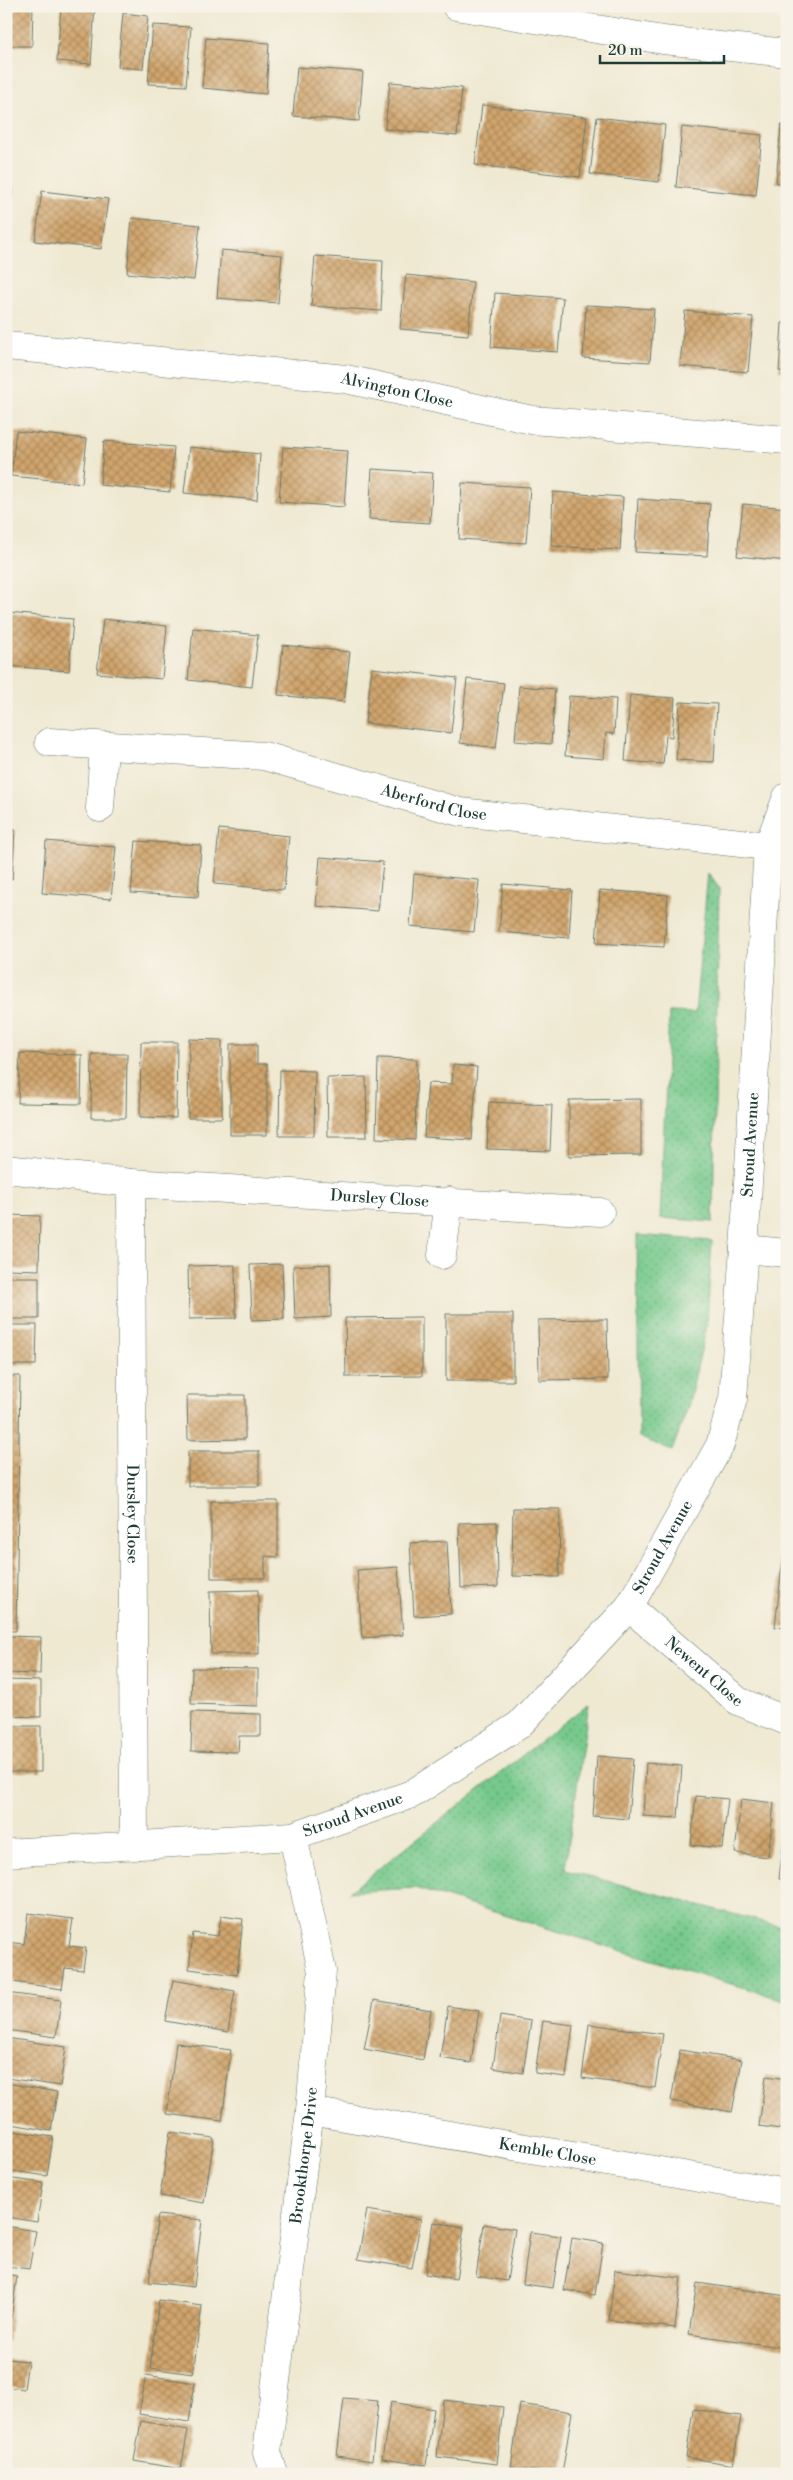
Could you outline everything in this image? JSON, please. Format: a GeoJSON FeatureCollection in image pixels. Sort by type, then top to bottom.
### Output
{"type":"FeatureCollection","features":[{"type":"Feature","properties":{"kind":"street"},"geometry":{"type":"LineString","coordinates":[[456,6],[663,40],[787,53]]}},
{"type":"Feature","properties":{"kind":"street","name":"Alvington Close"},"geometry":{"type":"LineString","coordinates":[[6,346],[346,379],[532,420],[787,440]]}},
{"type":"Feature","properties":{"kind":"street","name":"Aberford Close"},"geometry":{"type":"LineString","coordinates":[[49,742],[264,756],[460,812],[768,846]]}},
{"type":"Feature","properties":{"kind":"street"},"geometry":{"type":"LineString","coordinates":[[100,808],[104,746]]}},
{"type":"Feature","properties":{"kind":"street","name":"Stroud Avenue"},"geometry":{"type":"LineString","coordinates":[[6,1854],[293,1836],[412,1794],[518,1725],[629,1607],[720,1444],[733,1398],[744,1249],[768,846],[787,797]]}},
{"type":"Feature","properties":{"kind":"street","name":"Dursley Close"},"geometry":{"type":"LineString","coordinates":[[6,1169],[131,1183],[600,1212]]}},
{"type":"Feature","properties":{"kind":"street","name":"Dursley Close"},"geometry":{"type":"LineString","coordinates":[[131,1183],[134,1846]]}},
{"type":"Feature","properties":{"kind":"street","name":"Dursley Close"},"geometry":{"type":"LineString","coordinates":[[442,1255],[449,1202]]}},
{"type":"Feature","properties":{"kind":"street"},"geometry":{"type":"LineString","coordinates":[[744,1249],[787,1253]]}},
{"type":"Feature","properties":{"kind":"street","name":"Newent Close"},"geometry":{"type":"LineString","coordinates":[[629,1607],[738,1701],[787,1721]]}},
{"type":"Feature","properties":{"kind":"street","name":"Brookthorpe Drive"},"geometry":{"type":"LineString","coordinates":[[274,2474],[267,2452],[310,2111],[322,1971],[293,1836]]}},
{"type":"Feature","properties":{"kind":"street","name":"Kemble Close"},"geometry":{"type":"LineString","coordinates":[[310,2111],[787,2193]]}},
{"type":"Feature","properties":{"kind":"green space"},"geometry":{"type":"Polygon","coordinates":[[[708,873],[719,888],[713,1222],[660,1218],[669,1012],[695,1013],[708,873]]]}},
{"type":"Feature","properties":{"kind":"green space"},"geometry":{"type":"Polygon","coordinates":[[[637,1235],[712,1241],[707,1324],[688,1407],[672,1451],[639,1437],[637,1235]]]}},
{"type":"Feature","properties":{"kind":"green space"},"geometry":{"type":"Polygon","coordinates":[[[589,1703],[565,1870],[787,1928],[787,2001],[415,1888],[349,1892],[589,1703]]]}},
{"type":"Feature","properties":{"kind":"building"},"geometry":{"type":"Polygon","coordinates":[[[6,6],[33,6],[32,46],[6,46],[6,6]]]}},
{"type":"Feature","properties":{"kind":"building"},"geometry":{"type":"Polygon","coordinates":[[[61,6],[95,6],[91,64],[57,61],[61,6]]]}},
{"type":"Feature","properties":{"kind":"building"},"geometry":{"type":"Polygon","coordinates":[[[123,13],[148,16],[143,69],[118,67],[123,13]]]}},
{"type":"Feature","properties":{"kind":"building"},"geometry":{"type":"Polygon","coordinates":[[[153,25],[191,27],[186,86],[148,84],[153,25]]]}},
{"type":"Feature","properties":{"kind":"building"},"geometry":{"type":"Polygon","coordinates":[[[206,38],[269,43],[266,94],[202,88],[206,38]]]}},
{"type":"Feature","properties":{"kind":"building"},"geometry":{"type":"Polygon","coordinates":[[[297,67],[363,72],[359,121],[293,116],[297,67]]]}},
{"type":"Feature","properties":{"kind":"building"},"geometry":{"type":"Polygon","coordinates":[[[390,82],[462,88],[457,136],[385,129],[390,82]]]}},
{"type":"Feature","properties":{"kind":"building"},"geometry":{"type":"Polygon","coordinates":[[[482,105],[587,117],[580,177],[475,165],[482,105]]]}},
{"type":"Feature","properties":{"kind":"building"},"geometry":{"type":"Polygon","coordinates":[[[597,117],[665,125],[659,182],[590,174],[597,117]]]}},
{"type":"Feature","properties":{"kind":"building"},"geometry":{"type":"Polygon","coordinates":[[[781,125],[787,126],[787,183],[776,183],[781,125]]]}},
{"type":"Feature","properties":{"kind":"building"},"geometry":{"type":"Polygon","coordinates":[[[682,127],[762,135],[756,195],[676,187],[682,127]]]}},
{"type":"Feature","properties":{"kind":"building"},"geometry":{"type":"Polygon","coordinates":[[[6,188],[13,189],[7,232],[6,232],[6,188]]]}},
{"type":"Feature","properties":{"kind":"building"},"geometry":{"type":"Polygon","coordinates":[[[42,191],[108,199],[101,249],[35,241],[42,191]]]}},
{"type":"Feature","properties":{"kind":"building"},"geometry":{"type":"Polygon","coordinates":[[[132,218],[200,225],[194,280],[127,273],[132,218]]]}},
{"type":"Feature","properties":{"kind":"building"},"geometry":{"type":"Polygon","coordinates":[[[221,250],[282,255],[278,303],[217,298],[221,250]]]}},
{"type":"Feature","properties":{"kind":"building"},"geometry":{"type":"Polygon","coordinates":[[[315,256],[383,261],[381,311],[311,306],[315,256]]]}},
{"type":"Feature","properties":{"kind":"building"},"geometry":{"type":"Polygon","coordinates":[[[406,275],[473,282],[468,335],[400,329],[406,275]]]}},
{"type":"Feature","properties":{"kind":"building"},"geometry":{"type":"Polygon","coordinates":[[[495,293],[563,298],[558,352],[491,347],[495,293]]]}},
{"type":"Feature","properties":{"kind":"building"},"geometry":{"type":"Polygon","coordinates":[[[586,305],[654,309],[650,362],[583,358],[586,305]]]}},
{"type":"Feature","properties":{"kind":"building"},"geometry":{"type":"Polygon","coordinates":[[[685,311],[753,317],[748,372],[680,366],[685,311]]]}},
{"type":"Feature","properties":{"kind":"building"},"geometry":{"type":"Polygon","coordinates":[[[782,323],[787,323],[787,372],[779,371],[782,323]]]}},
{"type":"Feature","properties":{"kind":"building"},"geometry":{"type":"Polygon","coordinates":[[[16,431],[87,439],[82,483],[11,476],[16,431]]]}},
{"type":"Feature","properties":{"kind":"building"},"geometry":{"type":"Polygon","coordinates":[[[104,441],[174,447],[170,492],[100,485],[104,441]]]}},
{"type":"Feature","properties":{"kind":"building"},"geometry":{"type":"Polygon","coordinates":[[[189,447],[260,454],[257,500],[184,493],[189,447]]]}},
{"type":"Feature","properties":{"kind":"building"},"geometry":{"type":"Polygon","coordinates":[[[283,447],[348,451],[344,507],[279,502],[283,447]]]}},
{"type":"Feature","properties":{"kind":"building"},"geometry":{"type":"Polygon","coordinates":[[[372,469],[433,473],[430,523],[369,519],[372,469]]]}},
{"type":"Feature","properties":{"kind":"building"},"geometry":{"type":"Polygon","coordinates":[[[462,483],[530,487],[526,543],[459,539],[462,483]]]}},
{"type":"Feature","properties":{"kind":"building"},"geometry":{"type":"Polygon","coordinates":[[[553,492],[623,497],[620,550],[551,546],[553,492]]]}},
{"type":"Feature","properties":{"kind":"building"},"geometry":{"type":"Polygon","coordinates":[[[638,499],[710,504],[707,556],[635,552],[638,499]]]}},
{"type":"Feature","properties":{"kind":"building"},"geometry":{"type":"Polygon","coordinates":[[[743,504],[787,508],[787,561],[737,556],[743,504]]]}},
{"type":"Feature","properties":{"kind":"building"},"geometry":{"type":"Polygon","coordinates":[[[8,613],[73,619],[69,671],[6,666],[8,613]]]}},
{"type":"Feature","properties":{"kind":"building"},"geometry":{"type":"Polygon","coordinates":[[[103,619],[167,626],[162,679],[97,673],[103,619]]]}},
{"type":"Feature","properties":{"kind":"building"},"geometry":{"type":"Polygon","coordinates":[[[193,628],[258,635],[252,687],[188,680],[193,628]]]}},
{"type":"Feature","properties":{"kind":"building"},"geometry":{"type":"Polygon","coordinates":[[[283,645],[350,652],[344,702],[278,695],[283,645]]]}},
{"type":"Feature","properties":{"kind":"building"},"geometry":{"type":"Polygon","coordinates":[[[372,668],[457,678],[451,733],[365,723],[372,668]]]}},
{"type":"Feature","properties":{"kind":"building"},"geometry":{"type":"Polygon","coordinates":[[[467,679],[504,683],[496,748],[460,743],[467,679]]]}},
{"type":"Feature","properties":{"kind":"building"},"geometry":{"type":"Polygon","coordinates":[[[519,686],[555,689],[551,744],[515,741],[519,686]]]}},
{"type":"Feature","properties":{"kind":"building"},"geometry":{"type":"Polygon","coordinates":[[[630,695],[675,698],[672,737],[666,736],[663,764],[625,761],[630,695]]]}},
{"type":"Feature","properties":{"kind":"building"},"geometry":{"type":"Polygon","coordinates":[[[569,696],[616,699],[614,734],[606,733],[604,759],[565,756],[569,696]]]}},
{"type":"Feature","properties":{"kind":"building"},"geometry":{"type":"Polygon","coordinates":[[[680,702],[717,704],[714,762],[676,760],[680,702]]]}},
{"type":"Feature","properties":{"kind":"building"},"geometry":{"type":"Polygon","coordinates":[[[6,829],[15,830],[12,879],[6,879],[6,829]]]}},
{"type":"Feature","properties":{"kind":"building"},"geometry":{"type":"Polygon","coordinates":[[[219,829],[289,836],[284,890],[214,884],[219,829]]]}},
{"type":"Feature","properties":{"kind":"building"},"geometry":{"type":"Polygon","coordinates":[[[46,841],[116,847],[111,899],[42,893],[46,841]]]}},
{"type":"Feature","properties":{"kind":"building"},"geometry":{"type":"Polygon","coordinates":[[[136,841],[201,845],[198,897],[131,893],[136,841]]]}},
{"type":"Feature","properties":{"kind":"building"},"geometry":{"type":"Polygon","coordinates":[[[320,857],[383,862],[378,911],[316,906],[320,857]]]}},
{"type":"Feature","properties":{"kind":"building"},"geometry":{"type":"Polygon","coordinates":[[[414,874],[479,880],[474,932],[410,926],[414,874]]]}},
{"type":"Feature","properties":{"kind":"building"},"geometry":{"type":"Polygon","coordinates":[[[503,884],[572,890],[569,938],[499,932],[503,884]]]}},
{"type":"Feature","properties":{"kind":"building"},"geometry":{"type":"Polygon","coordinates":[[[600,890],[668,895],[664,947],[596,943],[600,890]]]}},
{"type":"Feature","properties":{"kind":"building"},"geometry":{"type":"Polygon","coordinates":[[[189,1039],[222,1040],[222,1118],[188,1118],[189,1039]]]}},
{"type":"Feature","properties":{"kind":"building"},"geometry":{"type":"Polygon","coordinates":[[[141,1042],[177,1042],[176,1118],[140,1117],[141,1042]]]}},
{"type":"Feature","properties":{"kind":"building"},"geometry":{"type":"Polygon","coordinates":[[[230,1044],[257,1044],[257,1064],[267,1064],[267,1135],[230,1135],[230,1044]]]}},
{"type":"Feature","properties":{"kind":"building"},"geometry":{"type":"Polygon","coordinates":[[[20,1053],[82,1055],[81,1104],[18,1103],[20,1053]]]}},
{"type":"Feature","properties":{"kind":"building"},"geometry":{"type":"Polygon","coordinates":[[[92,1054],[127,1054],[126,1118],[91,1118],[92,1054]]]}},
{"type":"Feature","properties":{"kind":"building"},"geometry":{"type":"Polygon","coordinates":[[[378,1058],[417,1059],[415,1140],[376,1138],[378,1058]]]}},
{"type":"Feature","properties":{"kind":"building"},"geometry":{"type":"Polygon","coordinates":[[[453,1065],[477,1067],[472,1140],[424,1137],[428,1083],[452,1084],[453,1065]]]}},
{"type":"Feature","properties":{"kind":"building"},"geometry":{"type":"Polygon","coordinates":[[[280,1070],[315,1071],[314,1136],[279,1136],[280,1070]]]}},
{"type":"Feature","properties":{"kind":"building"},"geometry":{"type":"Polygon","coordinates":[[[366,1077],[367,1137],[328,1137],[327,1078],[366,1077]]]}},
{"type":"Feature","properties":{"kind":"building"},"geometry":{"type":"Polygon","coordinates":[[[641,1099],[641,1155],[569,1156],[569,1100],[641,1099]]]}},
{"type":"Feature","properties":{"kind":"building"},"geometry":{"type":"Polygon","coordinates":[[[489,1102],[552,1105],[550,1151],[487,1149],[489,1102]]]}},
{"type":"Feature","properties":{"kind":"building"},"geometry":{"type":"Polygon","coordinates":[[[6,1215],[40,1216],[39,1270],[6,1269],[6,1215]]]}},
{"type":"Feature","properties":{"kind":"building"},"geometry":{"type":"Polygon","coordinates":[[[282,1264],[284,1319],[252,1320],[250,1265],[282,1264]]]}},
{"type":"Feature","properties":{"kind":"building"},"geometry":{"type":"Polygon","coordinates":[[[330,1264],[331,1317],[295,1319],[293,1266],[330,1264]]]}},
{"type":"Feature","properties":{"kind":"building"},"geometry":{"type":"Polygon","coordinates":[[[235,1265],[236,1318],[189,1319],[188,1266],[235,1265]]]}},
{"type":"Feature","properties":{"kind":"building"},"geometry":{"type":"Polygon","coordinates":[[[6,1277],[39,1277],[39,1319],[6,1319],[6,1277]]]}},
{"type":"Feature","properties":{"kind":"building"},"geometry":{"type":"Polygon","coordinates":[[[446,1314],[513,1314],[513,1381],[446,1381],[446,1314]]]}},
{"type":"Feature","properties":{"kind":"building"},"geometry":{"type":"Polygon","coordinates":[[[422,1317],[422,1376],[346,1377],[345,1318],[422,1317]]]}},
{"type":"Feature","properties":{"kind":"building"},"geometry":{"type":"Polygon","coordinates":[[[607,1319],[608,1379],[539,1380],[538,1320],[607,1319]]]}},
{"type":"Feature","properties":{"kind":"building"},"geometry":{"type":"Polygon","coordinates":[[[6,1325],[37,1325],[36,1365],[6,1365],[6,1325]]]}},
{"type":"Feature","properties":{"kind":"building"},"geometry":{"type":"Polygon","coordinates":[[[6,1376],[20,1376],[16,1631],[6,1631],[6,1376]]]}},
{"type":"Feature","properties":{"kind":"building"},"geometry":{"type":"Polygon","coordinates":[[[187,1395],[245,1395],[245,1439],[188,1440],[187,1395]]]}},
{"type":"Feature","properties":{"kind":"building"},"geometry":{"type":"Polygon","coordinates":[[[188,1451],[259,1451],[259,1486],[188,1486],[188,1451]]]}},
{"type":"Feature","properties":{"kind":"building"},"geometry":{"type":"Polygon","coordinates":[[[211,1501],[278,1501],[278,1557],[265,1556],[265,1578],[211,1578],[211,1501]]]}},
{"type":"Feature","properties":{"kind":"building"},"geometry":{"type":"Polygon","coordinates":[[[513,1508],[560,1509],[559,1577],[512,1576],[513,1508]]]}},
{"type":"Feature","properties":{"kind":"building"},"geometry":{"type":"Polygon","coordinates":[[[497,1522],[498,1587],[461,1588],[459,1523],[497,1522]]]}},
{"type":"Feature","properties":{"kind":"building"},"geometry":{"type":"Polygon","coordinates":[[[447,1541],[451,1614],[414,1616],[410,1543],[447,1541]]]}},
{"type":"Feature","properties":{"kind":"building"},"geometry":{"type":"Polygon","coordinates":[[[783,1557],[787,1557],[787,1628],[775,1627],[783,1557]]]}},
{"type":"Feature","properties":{"kind":"building"},"geometry":{"type":"Polygon","coordinates":[[[398,1567],[403,1635],[362,1638],[357,1570],[398,1567]]]}},
{"type":"Feature","properties":{"kind":"building"},"geometry":{"type":"Polygon","coordinates":[[[258,1590],[259,1654],[211,1654],[210,1591],[258,1590]]]}},
{"type":"Feature","properties":{"kind":"building"},"geometry":{"type":"Polygon","coordinates":[[[6,1636],[41,1637],[40,1674],[6,1673],[6,1636]]]}},
{"type":"Feature","properties":{"kind":"building"},"geometry":{"type":"Polygon","coordinates":[[[192,1668],[258,1669],[258,1706],[191,1704],[192,1668]]]}},
{"type":"Feature","properties":{"kind":"building"},"geometry":{"type":"Polygon","coordinates":[[[6,1680],[41,1681],[41,1717],[6,1716],[6,1680]]]}},
{"type":"Feature","properties":{"kind":"building"},"geometry":{"type":"Polygon","coordinates":[[[192,1712],[261,1714],[261,1736],[239,1736],[238,1752],[191,1751],[192,1712]]]}},
{"type":"Feature","properties":{"kind":"building"},"geometry":{"type":"Polygon","coordinates":[[[6,1726],[41,1726],[41,1772],[6,1772],[6,1726]]]}},
{"type":"Feature","properties":{"kind":"building"},"geometry":{"type":"Polygon","coordinates":[[[597,1756],[633,1759],[628,1819],[593,1816],[597,1756]]]}},
{"type":"Feature","properties":{"kind":"building"},"geometry":{"type":"Polygon","coordinates":[[[646,1763],[682,1766],[678,1818],[643,1816],[646,1763]]]}},
{"type":"Feature","properties":{"kind":"building"},"geometry":{"type":"Polygon","coordinates":[[[696,1796],[728,1799],[722,1848],[691,1845],[696,1796]]]}},
{"type":"Feature","properties":{"kind":"building"},"geometry":{"type":"Polygon","coordinates":[[[741,1799],[774,1803],[768,1857],[735,1853],[741,1799]]]}},
{"type":"Feature","properties":{"kind":"building"},"geometry":{"type":"Polygon","coordinates":[[[785,1827],[787,1828],[787,1879],[779,1879],[785,1827]]]}},
{"type":"Feature","properties":{"kind":"building"},"geometry":{"type":"Polygon","coordinates":[[[28,1913],[73,1919],[69,1946],[86,1948],[83,1970],[65,1968],[62,1989],[6,1981],[6,1942],[24,1944],[28,1913]]]}},
{"type":"Feature","properties":{"kind":"building"},"geometry":{"type":"Polygon","coordinates":[[[221,1916],[243,1919],[237,1975],[189,1969],[193,1933],[218,1936],[221,1916]]]}},
{"type":"Feature","properties":{"kind":"building"},"geometry":{"type":"Polygon","coordinates":[[[173,1980],[235,1991],[228,2032],[165,2021],[173,1980]]]}},
{"type":"Feature","properties":{"kind":"building"},"geometry":{"type":"Polygon","coordinates":[[[6,1993],[61,2000],[56,2037],[6,2030],[6,1993]]]}},
{"type":"Feature","properties":{"kind":"building"},"geometry":{"type":"Polygon","coordinates":[[[374,2000],[431,2010],[423,2060],[364,2049],[374,2000]]]}},
{"type":"Feature","properties":{"kind":"building"},"geometry":{"type":"Polygon","coordinates":[[[448,2006],[479,2011],[471,2063],[440,2058],[448,2006]]]}},
{"type":"Feature","properties":{"kind":"building"},"geometry":{"type":"Polygon","coordinates":[[[500,2016],[531,2021],[523,2073],[493,2068],[500,2016]]]}},
{"type":"Feature","properties":{"kind":"building"},"geometry":{"type":"Polygon","coordinates":[[[543,2021],[573,2025],[566,2077],[535,2073],[543,2021]]]}},
{"type":"Feature","properties":{"kind":"building"},"geometry":{"type":"Polygon","coordinates":[[[589,2024],[663,2034],[655,2088],[582,2078],[589,2024]]]}},
{"type":"Feature","properties":{"kind":"building"},"geometry":{"type":"Polygon","coordinates":[[[6,2038],[66,2047],[60,2086],[6,2078],[6,2038]]]}},
{"type":"Feature","properties":{"kind":"building"},"geometry":{"type":"Polygon","coordinates":[[[176,2043],[231,2050],[222,2121],[167,2114],[176,2043]]]}},
{"type":"Feature","properties":{"kind":"building"},"geometry":{"type":"Polygon","coordinates":[[[680,2050],[742,2060],[732,2112],[671,2101],[680,2050]]]}},
{"type":"Feature","properties":{"kind":"building"},"geometry":{"type":"Polygon","coordinates":[[[766,2076],[787,2079],[787,2130],[759,2126],[766,2076]]]}},
{"type":"Feature","properties":{"kind":"building"},"geometry":{"type":"Polygon","coordinates":[[[6,2083],[57,2092],[51,2131],[6,2123],[6,2083]]]}},
{"type":"Feature","properties":{"kind":"building"},"geometry":{"type":"Polygon","coordinates":[[[6,2130],[53,2137],[47,2176],[6,2170],[6,2130]]]}},
{"type":"Feature","properties":{"kind":"building"},"geometry":{"type":"Polygon","coordinates":[[[170,2132],[214,2138],[204,2203],[160,2196],[170,2132]]]}},
{"type":"Feature","properties":{"kind":"building"},"geometry":{"type":"Polygon","coordinates":[[[6,2178],[43,2183],[37,2222],[6,2217],[6,2178]]]}},
{"type":"Feature","properties":{"kind":"building"},"geometry":{"type":"Polygon","coordinates":[[[367,2210],[421,2219],[412,2268],[358,2259],[367,2210]]]}},
{"type":"Feature","properties":{"kind":"building"},"geometry":{"type":"Polygon","coordinates":[[[158,2215],[202,2220],[194,2287],[149,2282],[158,2215]]]}},
{"type":"Feature","properties":{"kind":"building"},"geometry":{"type":"Polygon","coordinates":[[[433,2222],[464,2227],[456,2279],[425,2274],[433,2222]]]}},
{"type":"Feature","properties":{"kind":"building"},"geometry":{"type":"Polygon","coordinates":[[[484,2224],[515,2229],[507,2281],[476,2276],[484,2224]]]}},
{"type":"Feature","properties":{"kind":"building"},"geometry":{"type":"Polygon","coordinates":[[[6,2226],[36,2231],[29,2269],[6,2266],[6,2226]]]}},
{"type":"Feature","properties":{"kind":"building"},"geometry":{"type":"Polygon","coordinates":[[[530,2232],[561,2236],[553,2288],[523,2284],[530,2232]]]}},
{"type":"Feature","properties":{"kind":"building"},"geometry":{"type":"Polygon","coordinates":[[[572,2238],[603,2243],[595,2295],[564,2290],[572,2238]]]}},
{"type":"Feature","properties":{"kind":"building"},"geometry":{"type":"Polygon","coordinates":[[[615,2270],[681,2278],[675,2328],[609,2320],[615,2270]]]}},
{"type":"Feature","properties":{"kind":"building"},"geometry":{"type":"Polygon","coordinates":[[[6,2274],[17,2276],[8,2342],[6,2342],[6,2274]]]}},
{"type":"Feature","properties":{"kind":"building"},"geometry":{"type":"Polygon","coordinates":[[[697,2283],[787,2296],[787,2348],[689,2334],[697,2283]]]}},
{"type":"Feature","properties":{"kind":"building"},"geometry":{"type":"Polygon","coordinates":[[[159,2300],[202,2306],[193,2374],[150,2368],[159,2300]]]}},
{"type":"Feature","properties":{"kind":"building"},"geometry":{"type":"Polygon","coordinates":[[[6,2359],[28,2361],[24,2389],[6,2387],[6,2359]]]}},
{"type":"Feature","properties":{"kind":"building"},"geometry":{"type":"Polygon","coordinates":[[[146,2375],[195,2383],[189,2422],[139,2414],[146,2375]]]}},
{"type":"Feature","properties":{"kind":"building"},"geometry":{"type":"Polygon","coordinates":[[[344,2398],[378,2401],[372,2461],[337,2456],[344,2398]]]}},
{"type":"Feature","properties":{"kind":"building"},"geometry":{"type":"Polygon","coordinates":[[[443,2400],[503,2407],[497,2464],[437,2457],[443,2400]]]}},
{"type":"Feature","properties":{"kind":"building"},"geometry":{"type":"Polygon","coordinates":[[[391,2402],[434,2409],[426,2465],[382,2459],[391,2402]]]}},
{"type":"Feature","properties":{"kind":"building"},"geometry":{"type":"Polygon","coordinates":[[[520,2404],[572,2412],[562,2474],[511,2468],[520,2404]]]}},
{"type":"Feature","properties":{"kind":"building"},"geometry":{"type":"Polygon","coordinates":[[[693,2409],[741,2416],[733,2465],[686,2457],[693,2409]]]}},
{"type":"Feature","properties":{"kind":"building"},"geometry":{"type":"Polygon","coordinates":[[[141,2421],[188,2430],[181,2469],[134,2461],[141,2421]]]}},
{"type":"Feature","properties":{"kind":"building"},"geometry":{"type":"Polygon","coordinates":[[[686,2468],[714,2473],[714,2474],[686,2474],[686,2468]]]}}]}
